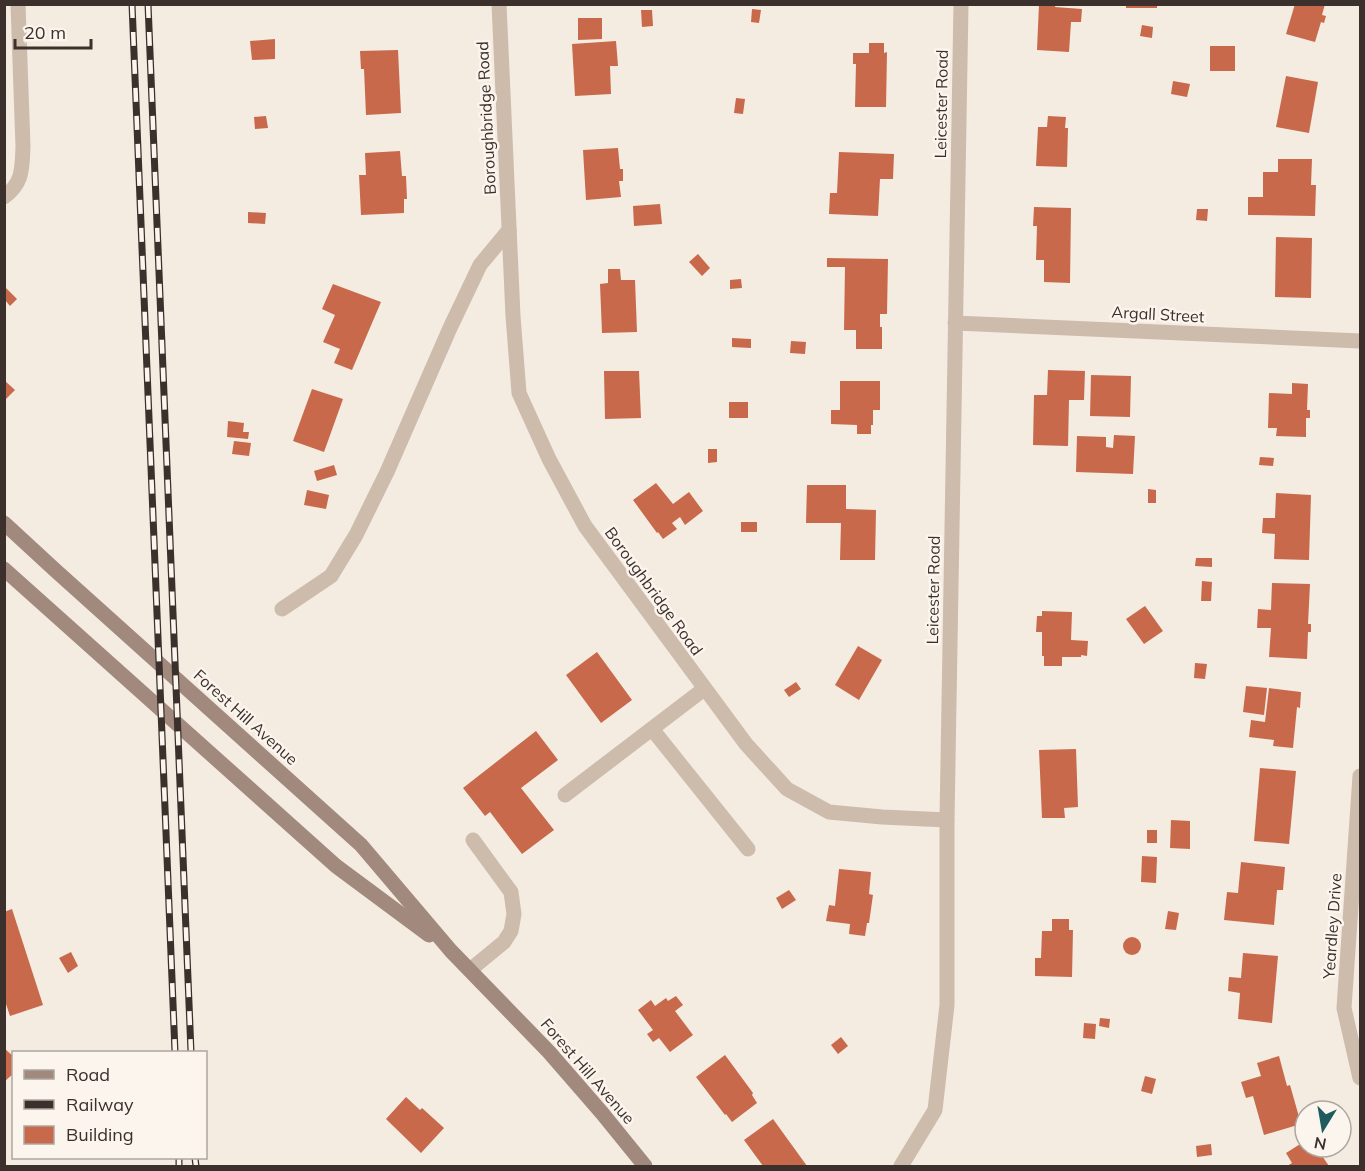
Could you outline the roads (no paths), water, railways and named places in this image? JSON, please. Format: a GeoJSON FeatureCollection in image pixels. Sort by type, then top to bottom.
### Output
{"type":"FeatureCollection","features":[{"type":"Feature","properties":{"kind":"main road","name":"Forest Hill Avenue"},"geometry":{"type":"LineString","coordinates":[[4,523],[361,844],[451,951],[549,1052],[645,1167]]}},
{"type":"Feature","properties":{"kind":"main road","name":"Forest Hill Avenue"},"geometry":{"type":"LineString","coordinates":[[4,569],[336,866],[451,951]]}},
{"type":"Feature","properties":{"kind":"street"},"geometry":{"type":"LineString","coordinates":[[4,197],[16,187],[22,170],[18,4]]}},
{"type":"Feature","properties":{"kind":"street","name":"Boroughbridge Road"},"geometry":{"type":"LineString","coordinates":[[499,4],[513,316],[519,393],[549,459],[585,526],[746,744],[787,789],[829,812],[947,820]]}},
{"type":"Feature","properties":{"kind":"street","name":"Leicester Road"},"geometry":{"type":"LineString","coordinates":[[901,1167],[935,1110],[947,1005],[947,820],[961,4]]}},
{"type":"Feature","properties":{"kind":"street"},"geometry":{"type":"LineString","coordinates":[[282,609],[331,576],[356,535],[387,472],[480,265],[509,230]]}},
{"type":"Feature","properties":{"kind":"street","name":"Argall Street"},"geometry":{"type":"LineString","coordinates":[[955,323],[1360,340]]}},
{"type":"Feature","properties":{"kind":"street"},"geometry":{"type":"LineString","coordinates":[[565,795],[704,688]]}},
{"type":"Feature","properties":{"kind":"street"},"geometry":{"type":"LineString","coordinates":[[651,729],[748,849]]}},
{"type":"Feature","properties":{"kind":"street","name":"Yeardley Drive"},"geometry":{"type":"LineString","coordinates":[[1360,776],[1344,1008],[1360,1078]]}},
{"type":"Feature","properties":{"kind":"street"},"geometry":{"type":"LineString","coordinates":[[470,970],[504,942],[511,930],[514,914],[511,892],[473,840]]}},
{"type":"Feature","properties":{"kind":"railway"},"geometry":{"type":"LineString","coordinates":[[132,4],[175,1051]]}},
{"type":"Feature","properties":{"kind":"railway"},"geometry":{"type":"LineString","coordinates":[[148,4],[191,1051]]}},
{"type":"Feature","properties":{"kind":"railway"},"geometry":{"type":"LineString","coordinates":[[179,1159],[179,1166]]}},
{"type":"Feature","properties":{"kind":"railway"},"geometry":{"type":"LineString","coordinates":[[195,1159],[196,1166]]}}]}
